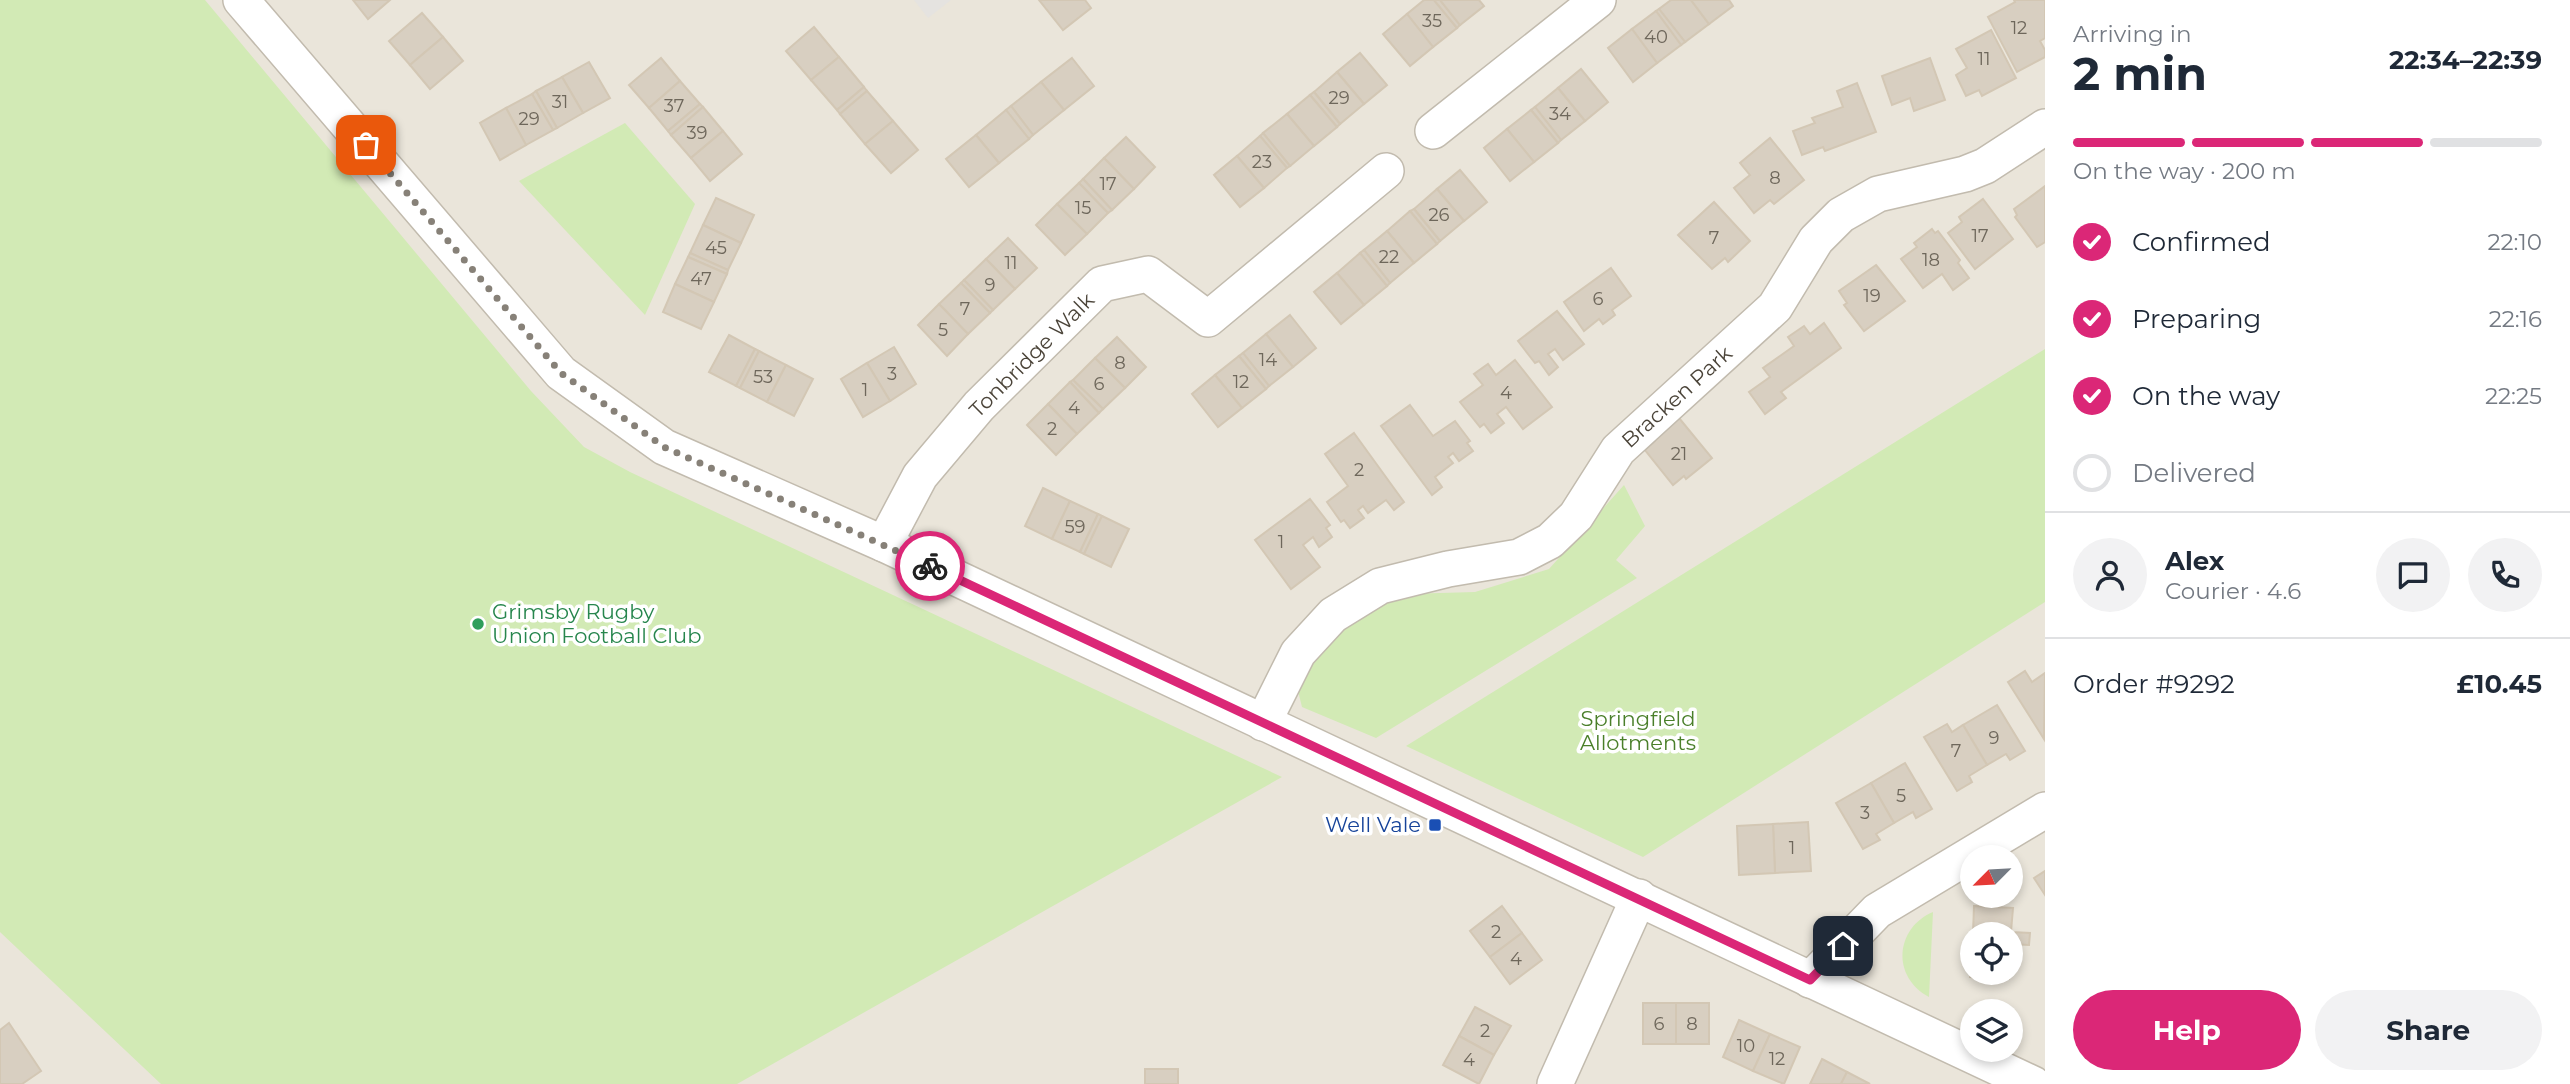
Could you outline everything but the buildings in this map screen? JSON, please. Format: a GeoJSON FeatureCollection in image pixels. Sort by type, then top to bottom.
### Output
{"type":"FeatureCollection","features":[{"type":"Feature","properties":{"kind":"street"},"geometry":{"type":"LineString","coordinates":[[241,0],[561,373],[664,447],[884,544],[2033,1084]]}},
{"type":"Feature","properties":{"kind":"street"},"geometry":{"type":"LineString","coordinates":[[1433,131],[1598,0]]}},
{"type":"Feature","properties":{"kind":"street","name":"Bracken Park"},"geometry":{"type":"LineString","coordinates":[[1263,723],[1298,653],[1333,615],[1380,586],[1448,569],[1519,557],[1550,541],[1576,516],[1618,450],[1775,307],[1815,240],[1842,215],[1878,194],[1965,174],[1985,166],[2045,127]]}},
{"type":"Feature","properties":{"kind":"street","name":"Tonbridge Walk"},"geometry":{"type":"LineString","coordinates":[[884,544],[920,476],[979,407],[1102,284],[1148,274],[1208,319],[1386,171]]}},
{"type":"Feature","properties":{"kind":"street"},"geometry":{"type":"LineString","coordinates":[[1810,980],[1877,911],[2045,810]]}},
{"type":"Feature","properties":{"kind":"street"},"geometry":{"type":"LineString","coordinates":[[1555,1084],[1639,897]]}},
{"type":"Feature","properties":{"kind":"shaded area"},"geometry":{"type":"Polygon","coordinates":[[[0,0],[2045,0],[2045,1084],[0,1084],[0,0]]]}},
{"type":"Feature","properties":{"kind":"shaded area"},"geometry":{"type":"Polygon","coordinates":[[[914,0],[951,0],[928,18],[914,0]]]}},
{"type":"Feature","properties":{"kind":"green space","name":"Grimsby Rugby Union Football Club"},"geometry":{"type":"Polygon","coordinates":[[[0,0],[205,0],[531,391],[584,447],[630,472],[1282,777],[737,1084],[161,1084],[0,932],[0,0]]]}},
{"type":"Feature","properties":{"kind":"green space"},"geometry":{"type":"Polygon","coordinates":[[[625,123],[695,204],[645,315],[519,181],[625,123]]]}},
{"type":"Feature","properties":{"kind":"green space","name":"Springfield Allotments"},"geometry":{"type":"Polygon","coordinates":[[[2045,349],[2045,602],[1643,857],[1406,746],[2045,349]]]}},
{"type":"Feature","properties":{"kind":"green space"},"geometry":{"type":"Polygon","coordinates":[[[1624,485],[1645,526],[1616,560],[1637,578],[1376,738],[1302,707],[1296,683],[1337,627],[1405,594],[1475,592],[1549,569],[1624,485]]]}},
{"type":"Feature","properties":{"kind":"green space"},"geometry":{"type":"Polygon","coordinates":[[[1933,912],[1929,997],[1908,978],[1902,953],[1911,929],[1920,919],[1933,912]]]}},
{"type":"Feature","properties":{"kind":"way so far"},"geometry":{"type":"LineString","coordinates":[[366,145],[561,373],[664,447],[930,566]]}},
{"type":"Feature","properties":{"kind":"place","name":"Grimsby Rugby Union Football Club"},"geometry":{"type":"Point","coordinates":[478,624]}},
{"type":"Feature","properties":{"kind":"place","name":"Well Vale"},"geometry":{"type":"Point","coordinates":[1435,825]}},
{"type":"Feature","properties":{"kind":"route"},"geometry":{"type":"LineString","coordinates":[[930,566],[1639,897],[1810,980],[1843,946]]}}]}
